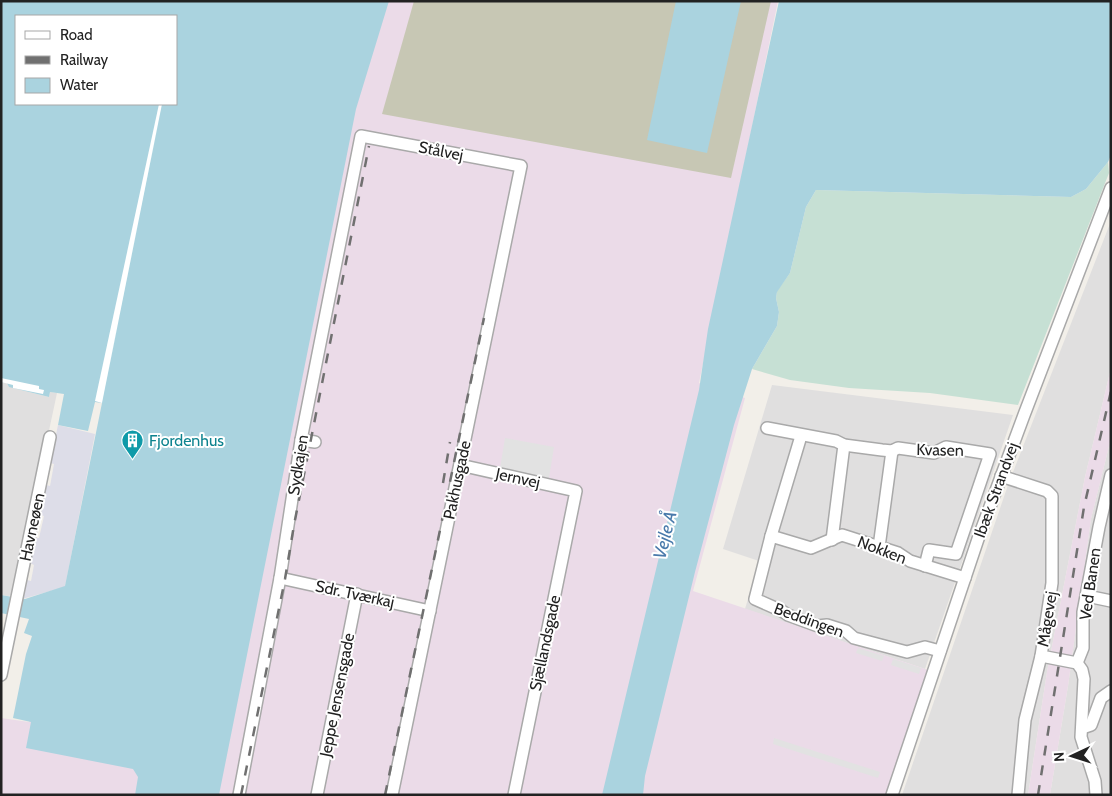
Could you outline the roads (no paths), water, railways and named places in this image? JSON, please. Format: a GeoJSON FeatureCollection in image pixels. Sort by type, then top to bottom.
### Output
{"type":"FeatureCollection","features":[{"type":"Feature","properties":{"kind":"street","name":"Stålvej"},"geometry":{"type":"LineString","coordinates":[[362,136],[521,166]]}},
{"type":"Feature","properties":{"kind":"street","name":"Sydkajen"},"geometry":{"type":"LineString","coordinates":[[239,795],[280,578],[301,440],[362,136]]}},
{"type":"Feature","properties":{"kind":"street","name":"Pakhusgade"},"geometry":{"type":"LineString","coordinates":[[392,795],[521,166]]}},
{"type":"Feature","properties":{"kind":"street","name":"Ibæk Strandvej"},"geometry":{"type":"LineString","coordinates":[[892,795],[1001,476],[1111,188]]}},
{"type":"Feature","properties":{"kind":"street","name":"Kvasen"},"geometry":{"type":"LineString","coordinates":[[767,428],[801,436],[836,441],[844,445],[892,451],[898,448],[934,453],[946,447],[990,454],[956,554],[929,550],[925,566]]}},
{"type":"Feature","properties":{"kind":"street","name":"Beddingen"},"geometry":{"type":"LineString","coordinates":[[801,436],[771,536],[755,600],[795,618],[818,626],[827,625],[846,632],[854,638],[907,652],[925,647],[940,652]]}},
{"type":"Feature","properties":{"kind":"street","name":"Havneøen"},"geometry":{"type":"LineString","coordinates":[[1,675],[50,437]]}},
{"type":"Feature","properties":{"kind":"street"},"geometry":{"type":"LineString","coordinates":[[301,440],[315,442]]}},
{"type":"Feature","properties":{"kind":"street"},"geometry":{"type":"LineString","coordinates":[[832,540],[844,445]]}},
{"type":"Feature","properties":{"kind":"street"},"geometry":{"type":"LineString","coordinates":[[879,547],[892,451]]}},
{"type":"Feature","properties":{"kind":"street","name":"Jernvej"},"geometry":{"type":"LineString","coordinates":[[460,465],[576,491]]}},
{"type":"Feature","properties":{"kind":"street","name":"Ved Banen"},"geometry":{"type":"LineString","coordinates":[[1077,663],[1083,648],[1083,612],[1098,527],[1111,475]]}},
{"type":"Feature","properties":{"kind":"street","name":"Mågevej"},"geometry":{"type":"LineString","coordinates":[[1001,476],[1047,491],[1052,496],[1052,583],[1041,656],[1025,720],[1018,795]]}},
{"type":"Feature","properties":{"kind":"street","name":"Sjællandsgade"},"geometry":{"type":"LineString","coordinates":[[514,795],[576,491]]}},
{"type":"Feature","properties":{"kind":"street","name":"Nokken"},"geometry":{"type":"LineString","coordinates":[[771,536],[811,548],[842,535],[898,553],[910,561],[965,578]]}},
{"type":"Feature","properties":{"kind":"street","name":"Sdr. Tværkaj"},"geometry":{"type":"LineString","coordinates":[[280,578],[430,611]]}},
{"type":"Feature","properties":{"kind":"street","name":"Jeppe Jensensgade"},"geometry":{"type":"LineString","coordinates":[[318,795],[357,594]]}},
{"type":"Feature","properties":{"kind":"street"},"geometry":{"type":"LineString","coordinates":[[1086,596],[1111,601]]}},
{"type":"Feature","properties":{"kind":"street"},"geometry":{"type":"LineString","coordinates":[[1041,656],[1077,663],[1082,670],[1084,679],[1082,737],[1096,795]]}},
{"type":"Feature","properties":{"kind":"street"},"geometry":{"type":"LineString","coordinates":[[1082,728],[1091,725],[1101,698],[1111,691]]}},
{"type":"Feature","properties":{"kind":"water"},"geometry":{"type":"Polygon","coordinates":[[[1,1],[389,1],[356,109],[219,795],[135,795],[138,777],[133,769],[26,748],[31,722],[13,718],[26,654],[32,636],[24,633],[29,619],[1,613],[1,595],[25,599],[65,586],[102,403],[95,402],[88,431],[58,425],[64,394],[50,392],[49,397],[9,387],[7,383],[1,382],[1,1]]]}},
{"type":"Feature","properties":{"kind":"water"},"geometry":{"type":"Polygon","coordinates":[[[676,1],[741,1],[707,153],[647,140],[676,1]]]}},
{"type":"Feature","properties":{"kind":"water","name":"Vejle Å"},"geometry":{"type":"Polygon","coordinates":[[[779,1],[1111,1],[1111,155],[1108,162],[1086,189],[1071,197],[816,190],[806,207],[790,273],[777,292],[776,298],[779,312],[777,326],[752,369],[734,425],[695,572],[645,776],[643,795],[602,795],[699,390],[708,329],[779,1]]]}},
{"type":"Feature","properties":{"kind":"railway"},"geometry":{"type":"LineString","coordinates":[[241,795],[369,146]]}},
{"type":"Feature","properties":{"kind":"railway"},"geometry":{"type":"LineString","coordinates":[[385,795],[484,318]]}},
{"type":"Feature","properties":{"kind":"railway"},"geometry":{"type":"LineString","coordinates":[[1038,795],[1084,507],[1111,391]]}},
{"type":"Feature","properties":{"kind":"railway"},"geometry":{"type":"LineString","coordinates":[[443,483],[450,442]]}},
{"type":"Feature","properties":{"kind":"place","name":"Fjordenhus"},"geometry":{"type":"Point","coordinates":[133,459]}}]}
